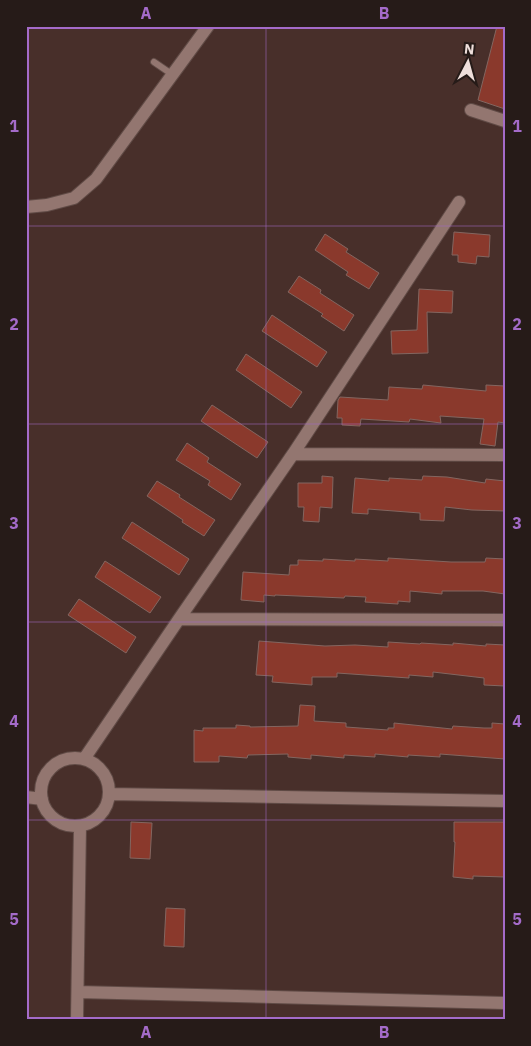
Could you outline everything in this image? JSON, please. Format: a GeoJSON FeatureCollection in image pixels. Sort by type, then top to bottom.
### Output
{"type":"FeatureCollection","features":[{"type":"Feature","properties":{"kind":"street"},"geometry":{"type":"LineString","coordinates":[[26,207],[47,205],[74,198],[96,179],[208,26]]}},
{"type":"Feature","properties":{"kind":"street"},"geometry":{"type":"LineString","coordinates":[[471,110],[505,122]]}},
{"type":"Feature","properties":{"kind":"street"},"geometry":{"type":"LineString","coordinates":[[84,759],[178,619],[293,454],[459,202]]}},
{"type":"Feature","properties":{"kind":"street"},"geometry":{"type":"LineString","coordinates":[[293,454],[505,455]]}},
{"type":"Feature","properties":{"kind":"street"},"geometry":{"type":"LineString","coordinates":[[178,619],[505,620]]}},
{"type":"Feature","properties":{"kind":"street"},"geometry":{"type":"LineString","coordinates":[[73,758],[84,759],[95,764],[103,772],[110,794],[107,805],[100,815],[91,822],[80,826],[70,826],[52,817],[46,809],[42,799],[42,788],[45,776],[52,767],[62,761],[73,758]]}},
{"type":"Feature","properties":{"kind":"street"},"geometry":{"type":"LineString","coordinates":[[110,794],[505,801]]}},
{"type":"Feature","properties":{"kind":"street"},"geometry":{"type":"LineString","coordinates":[[26,797],[42,799]]}},
{"type":"Feature","properties":{"kind":"street"},"geometry":{"type":"LineString","coordinates":[[77,1020],[80,826]]}},
{"type":"Feature","properties":{"kind":"street"},"geometry":{"type":"LineString","coordinates":[[78,992],[505,1003]]}},
{"type":"Feature","properties":{"kind":"lane"},"geometry":{"type":"LineString","coordinates":[[154,62],[173,75]]}},
{"type":"Feature","properties":{"kind":"building"},"geometry":{"type":"Polygon","coordinates":[[[497,26],[505,26],[505,109],[478,100],[497,26]]]}},
{"type":"Feature","properties":{"kind":"building"},"geometry":{"type":"Polygon","coordinates":[[[454,232],[490,235],[489,257],[477,256],[476,264],[458,262],[458,255],[452,255],[454,232]]]}},
{"type":"Feature","properties":{"kind":"building"},"geometry":{"type":"Polygon","coordinates":[[[325,234],[348,249],[346,252],[379,273],[369,289],[346,275],[348,272],[315,250],[325,234]]]}},
{"type":"Feature","properties":{"kind":"building"},"geometry":{"type":"Polygon","coordinates":[[[299,276],[321,290],[320,293],[354,315],[344,331],[321,316],[323,314],[288,292],[299,276]]]}},
{"type":"Feature","properties":{"kind":"building"},"geometry":{"type":"Polygon","coordinates":[[[419,289],[453,291],[452,313],[427,312],[428,353],[392,354],[391,331],[417,330],[419,289]]]}},
{"type":"Feature","properties":{"kind":"building"},"geometry":{"type":"Polygon","coordinates":[[[272,315],[327,352],[317,367],[262,331],[272,315]]]}},
{"type":"Feature","properties":{"kind":"building"},"geometry":{"type":"Polygon","coordinates":[[[246,354],[302,392],[291,408],[236,370],[246,354]]]}},
{"type":"Feature","properties":{"kind":"building"},"geometry":{"type":"Polygon","coordinates":[[[423,385],[486,391],[486,385],[505,386],[505,423],[498,422],[495,446],[480,444],[484,419],[440,416],[441,423],[410,419],[409,422],[361,419],[360,426],[342,425],[342,418],[337,418],[338,400],[340,397],[388,400],[389,387],[422,389],[423,385]]]}},
{"type":"Feature","properties":{"kind":"building"},"geometry":{"type":"Polygon","coordinates":[[[212,405],[268,442],[257,458],[201,421],[212,405]]]}},
{"type":"Feature","properties":{"kind":"building"},"geometry":{"type":"Polygon","coordinates":[[[187,443],[209,458],[207,462],[241,484],[231,500],[208,485],[210,481],[176,460],[187,443]]]}},
{"type":"Feature","properties":{"kind":"building"},"geometry":{"type":"Polygon","coordinates":[[[322,476],[333,477],[332,508],[320,507],[319,522],[303,521],[304,507],[298,507],[298,483],[322,483],[322,476]]]}},
{"type":"Feature","properties":{"kind":"building"},"geometry":{"type":"Polygon","coordinates":[[[423,476],[447,477],[485,483],[486,479],[505,481],[505,511],[445,507],[444,521],[420,520],[420,513],[368,509],[368,514],[352,513],[355,478],[389,481],[389,478],[422,480],[423,476]]]}},
{"type":"Feature","properties":{"kind":"building"},"geometry":{"type":"Polygon","coordinates":[[[157,481],[215,520],[204,536],[147,496],[157,481]]]}},
{"type":"Feature","properties":{"kind":"building"},"geometry":{"type":"Polygon","coordinates":[[[132,522],[189,559],[179,575],[122,538],[132,522]]]}},
{"type":"Feature","properties":{"kind":"building"},"geometry":{"type":"Polygon","coordinates":[[[388,558],[451,562],[485,562],[486,558],[505,559],[505,594],[483,591],[442,591],[442,594],[410,591],[410,602],[398,601],[398,604],[365,602],[366,597],[345,596],[344,598],[264,595],[264,602],[241,600],[243,572],[289,575],[290,565],[298,565],[298,560],[355,561],[355,559],[388,561],[388,558]]]}},
{"type":"Feature","properties":{"kind":"building"},"geometry":{"type":"Polygon","coordinates":[[[105,561],[161,597],[150,613],[95,577],[105,561]]]}},
{"type":"Feature","properties":{"kind":"building"},"geometry":{"type":"Polygon","coordinates":[[[79,599],[136,637],[126,653],[68,615],[79,599]]]}},
{"type":"Feature","properties":{"kind":"building"},"geometry":{"type":"Polygon","coordinates":[[[259,641],[325,646],[388,647],[388,642],[505,645],[505,686],[484,685],[484,678],[433,672],[433,677],[409,675],[409,678],[337,673],[337,677],[312,677],[312,685],[272,682],[273,676],[256,675],[259,641]]]}},
{"type":"Feature","properties":{"kind":"building"},"geometry":{"type":"Polygon","coordinates":[[[300,705],[315,706],[314,721],[346,723],[346,727],[388,730],[388,728],[394,728],[394,723],[452,729],[453,726],[492,728],[492,723],[505,724],[505,759],[440,754],[440,757],[408,755],[408,757],[375,754],[375,757],[344,755],[344,758],[311,755],[311,759],[288,757],[288,754],[248,755],[247,758],[219,756],[219,762],[194,762],[194,730],[203,731],[203,728],[236,728],[236,725],[250,727],[298,726],[300,705]]]}},
{"type":"Feature","properties":{"kind":"building"},"geometry":{"type":"Polygon","coordinates":[[[131,822],[152,823],[150,859],[130,858],[131,822]]]}},
{"type":"Feature","properties":{"kind":"building"},"geometry":{"type":"Polygon","coordinates":[[[454,822],[505,822],[505,877],[473,876],[473,879],[453,877],[454,822]]]}},
{"type":"Feature","properties":{"kind":"building"},"geometry":{"type":"Polygon","coordinates":[[[166,908],[185,909],[184,947],[164,946],[166,908]]]}}]}
